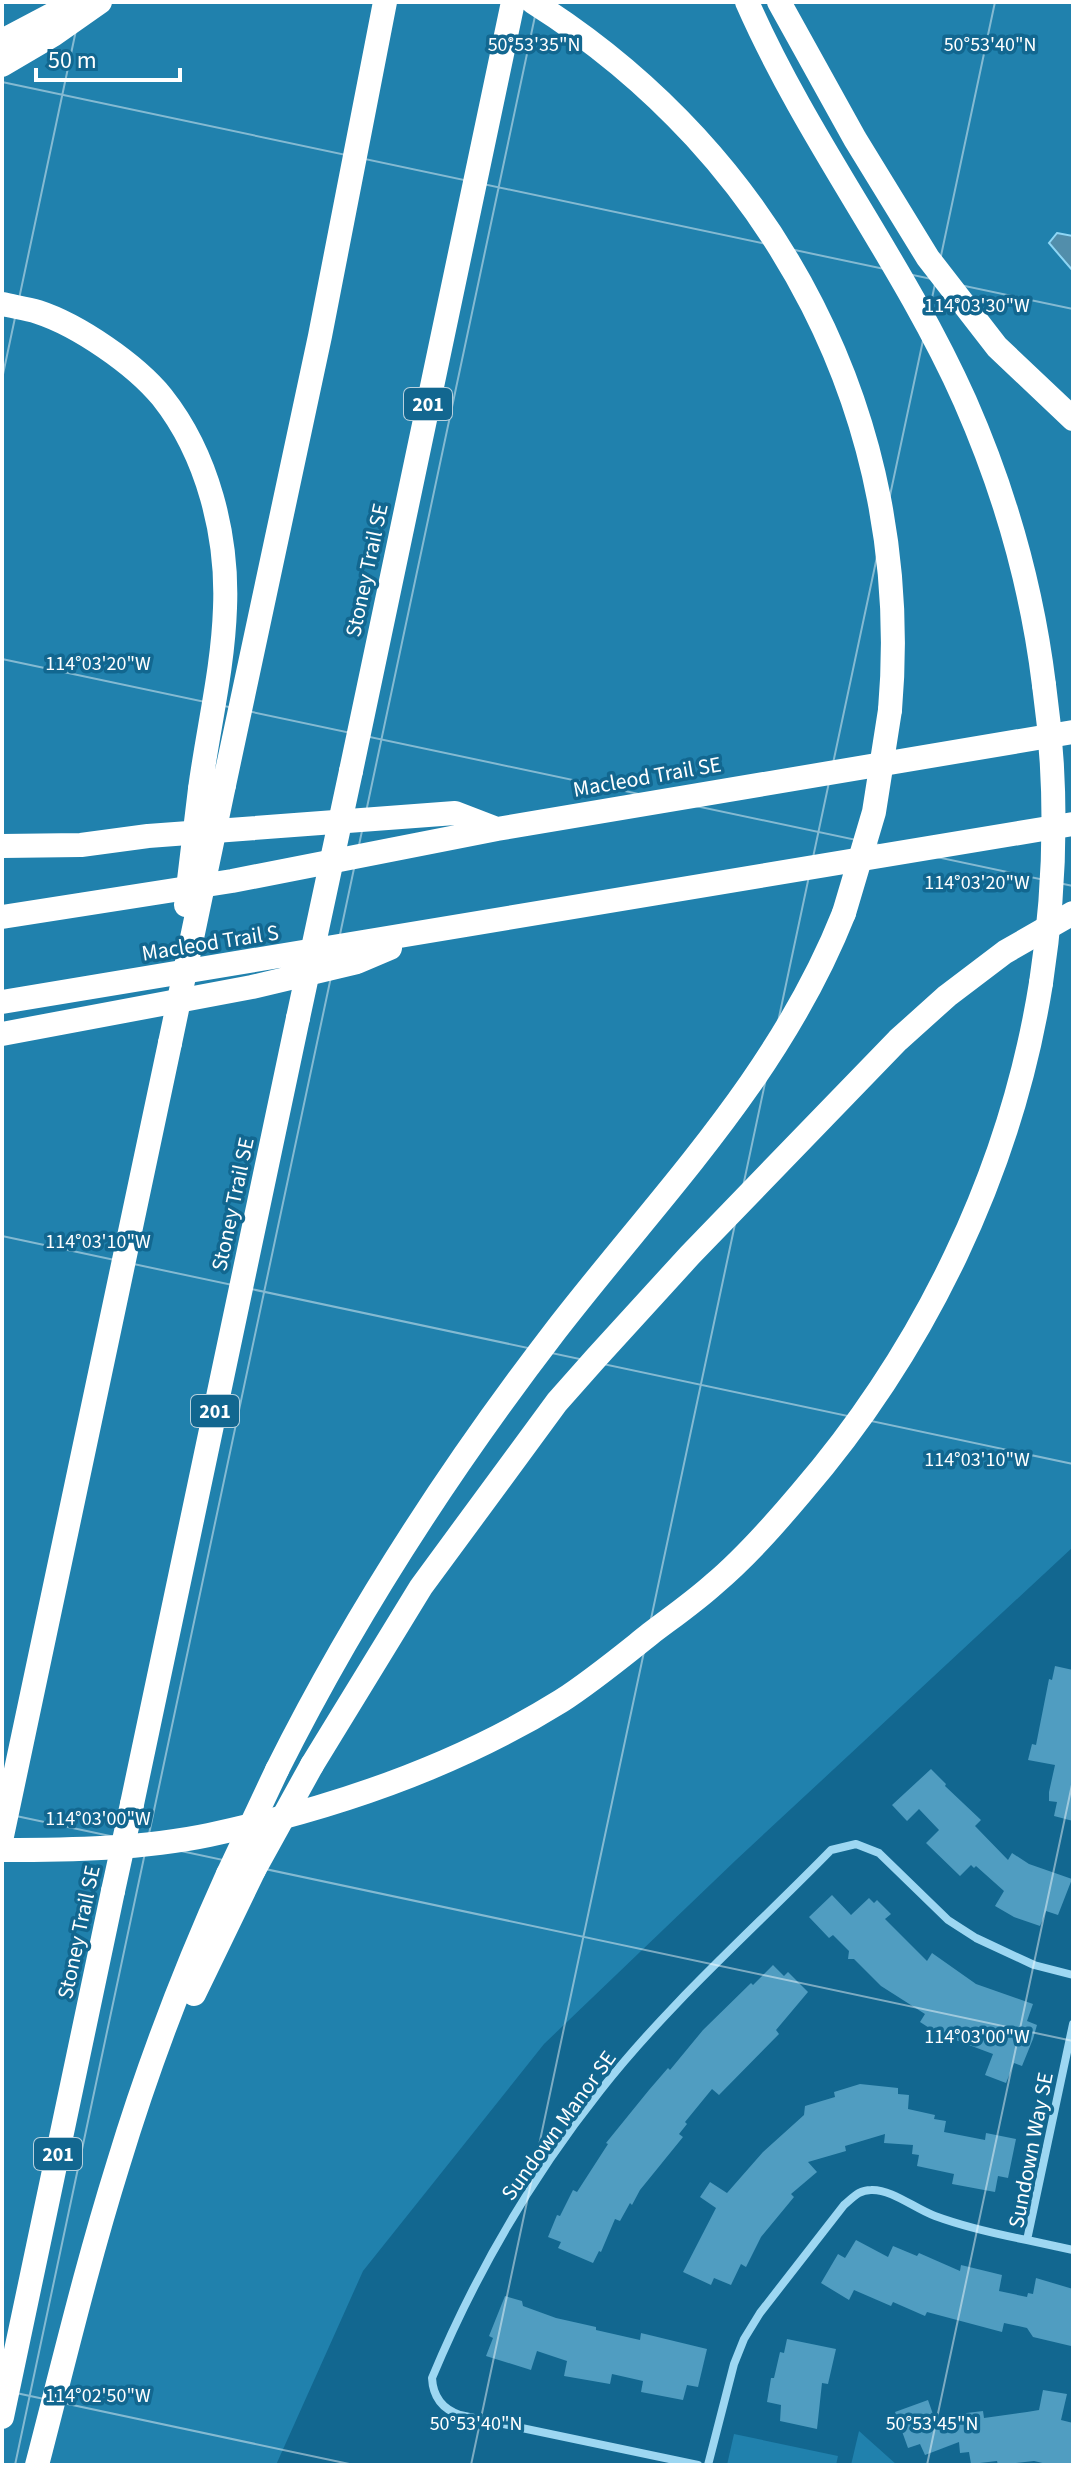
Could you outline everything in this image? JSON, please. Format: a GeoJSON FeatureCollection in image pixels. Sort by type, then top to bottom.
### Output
{"type":"FeatureCollection","features":[{"type":"Feature","properties":{"kind":"highway"},"geometry":{"type":"LineString","coordinates":[[2,41],[76,2]]}},
{"type":"Feature","properties":{"kind":"highway"},"geometry":{"type":"LineString","coordinates":[[2,65],[100,2]]}},
{"type":"Feature","properties":{"kind":"highway"},"geometry":{"type":"LineString","coordinates":[[2,1836],[320,336],[385,2]]}},
{"type":"Feature","properties":{"kind":"highway","name":"Stoney Trail SE"},"geometry":{"type":"LineString","coordinates":[[2,2417],[513,2]]}},
{"type":"Feature","properties":{"kind":"highway"},"geometry":{"type":"LineString","coordinates":[[37,2465],[83,2284],[129,2129],[172,2007],[228,1874],[277,1770],[353,1629],[457,1465],[537,1356],[710,1140],[771,1056],[814,981],[844,913],[874,812],[886,752],[890,710],[894,654],[892,599],[880,501],[856,407],[816,312],[773,235],[745,195],[697,137],[616,61],[533,2]]}},
{"type":"Feature","properties":{"kind":"highway"},"geometry":{"type":"LineString","coordinates":[[2,1850],[153,1843],[207,1835],[313,1808],[388,1785],[470,1749],[560,1701],[715,1583],[764,1536],[841,1446],[889,1378],[923,1319],[975,1215],[1014,1107],[1041,983],[1049,913],[1054,812],[1050,727],[1029,590],[1003,500],[964,399],[913,302],[804,113],[747,2]]}},
{"type":"Feature","properties":{"kind":"highway"},"geometry":{"type":"LineString","coordinates":[[779,2],[855,139],[928,258],[997,347],[1073,419]]}},
{"type":"Feature","properties":{"kind":"highway"},"geometry":{"type":"LineString","coordinates":[[2,304],[39,312],[83,334],[125,362],[162,396],[188,437],[218,518],[225,609],[219,671],[188,879],[181,991]]}},
{"type":"Feature","properties":{"kind":"highway","name":"Macleod Trail SE"},"geometry":{"type":"LineString","coordinates":[[2,917],[232,881],[497,829],[1073,732]]}},
{"type":"Feature","properties":{"kind":"highway"},"geometry":{"type":"LineString","coordinates":[[2,846],[81,845],[148,836],[455,813],[497,829]]}},
{"type":"Feature","properties":{"kind":"highway"},"geometry":{"type":"LineString","coordinates":[[2,1034],[252,987],[357,962],[427,933],[1073,824]]}},
{"type":"Feature","properties":{"kind":"highway"},"geometry":{"type":"LineString","coordinates":[[129,2129],[254,1870],[312,1765],[421,1587],[557,1402],[792,1148],[898,1040],[947,996],[1005,952],[1073,913]]}},
{"type":"Feature","properties":{"kind":"highway","name":"Macleod Trail S"},"geometry":{"type":"LineString","coordinates":[[2,1002],[427,933]]}},
{"type":"Feature","properties":{"kind":"street","name":"Sundown Manor SE"},"geometry":{"type":"LineString","coordinates":[[698,2465],[460,2415],[445,2408],[435,2394],[432,2378],[490,2254],[601,2090],[679,2001],[831,1850],[845,1845],[856,1844],[879,1853],[948,1920],[976,1938],[1034,1965],[1073,1975]]}},
{"type":"Feature","properties":{"kind":"street","name":"Sundown Way SE"},"geometry":{"type":"LineString","coordinates":[[1073,2024],[1027,2240],[1073,2250]]}},
{"type":"Feature","properties":{"kind":"street"},"geometry":{"type":"LineString","coordinates":[[708,2465],[734,2364],[744,2339],[760,2313],[844,2205],[859,2191],[872,2189],[886,2192],[934,2216],[986,2232],[1027,2240]]}},
{"type":"Feature","properties":{"kind":"shaded area"},"geometry":{"type":"Polygon","coordinates":[[[2,2],[1073,2],[1073,1547],[736,1860],[544,2044],[363,2271],[276,2465],[2,2465],[2,2]]]}},
{"type":"Feature","properties":{"kind":"shaded area"},"geometry":{"type":"Polygon","coordinates":[[[1057,233],[1073,236],[1073,271],[1049,243],[1057,233]]]}},
{"type":"Feature","properties":{"kind":"shaded area"},"geometry":{"type":"Polygon","coordinates":[[[859,2431],[897,2465],[851,2465],[859,2431]]]}},
{"type":"Feature","properties":{"kind":"shaded area"},"geometry":{"type":"Polygon","coordinates":[[[734,2434],[838,2456],[836,2465],[727,2465],[734,2434]]]}},
{"type":"Feature","properties":{"kind":"building"},"geometry":{"type":"Polygon","coordinates":[[[1055,1666],[1073,1670],[1073,1821],[1054,1816],[1057,1802],[1049,1801],[1055,1765],[1028,1760],[1032,1744],[1036,1745],[1049,1679],[1052,1680],[1055,1666]]]}},
{"type":"Feature","properties":{"kind":"building"},"geometry":{"type":"Polygon","coordinates":[[[931,1769],[981,1820],[975,1826],[1008,1860],[1012,1853],[1029,1864],[1072,1879],[1058,1915],[1046,1911],[1040,1926],[995,1906],[1004,1891],[976,1866],[971,1865],[960,1876],[926,1843],[939,1830],[919,1809],[907,1821],[892,1805],[931,1769]]]}},
{"type":"Feature","properties":{"kind":"building"},"geometry":{"type":"Polygon","coordinates":[[[832,1895],[851,1915],[869,1898],[874,1903],[877,1900],[891,1914],[885,1919],[927,1961],[932,1953],[976,1984],[1033,2004],[1027,2021],[1037,2025],[1033,2039],[1022,2066],[1014,2063],[1006,2083],[985,2075],[993,2054],[937,2033],[920,2022],[925,2014],[881,1986],[854,1959],[848,1959],[849,1951],[833,1935],[829,1938],[809,1917],[832,1895]]]}},
{"type":"Feature","properties":{"kind":"building"},"geometry":{"type":"Polygon","coordinates":[[[773,1965],[784,1976],[788,1972],[808,1992],[776,2030],[779,2034],[719,2095],[712,2089],[685,2122],[687,2124],[679,2134],[683,2137],[640,2190],[632,2205],[630,2203],[620,2221],[615,2219],[593,2263],[558,2248],[561,2242],[548,2237],[557,2215],[560,2216],[573,2190],[577,2192],[606,2143],[703,2030],[773,1965]]]}},
{"type":"Feature","properties":{"kind":"building"},"geometry":{"type":"Polygon","coordinates":[[[860,2084],[898,2088],[898,2094],[909,2095],[908,2109],[935,2115],[934,2119],[946,2121],[944,2132],[985,2140],[986,2133],[1016,2139],[1008,2178],[998,2176],[995,2192],[952,2184],[954,2174],[917,2166],[919,2155],[912,2154],[913,2145],[884,2143],[885,2134],[845,2146],[846,2151],[808,2162],[817,2172],[791,2194],[794,2197],[761,2237],[746,2267],[741,2264],[731,2285],[714,2278],[711,2285],[683,2272],[716,2208],[700,2197],[710,2182],[727,2193],[763,2152],[804,2115],[805,2106],[835,2097],[834,2092],[860,2084]]]}},
{"type":"Feature","properties":{"kind":"building"},"geometry":{"type":"Polygon","coordinates":[[[856,2240],[888,2257],[893,2246],[917,2256],[919,2253],[960,2271],[961,2265],[1002,2275],[999,2291],[1027,2297],[1028,2293],[1033,2294],[1036,2278],[1073,2289],[1071,2346],[1033,2337],[1027,2328],[1004,2323],[1002,2332],[927,2312],[925,2316],[854,2290],[849,2300],[821,2283],[838,2254],[845,2258],[856,2240]]]}},
{"type":"Feature","properties":{"kind":"building"},"geometry":{"type":"Polygon","coordinates":[[[505,2296],[522,2301],[523,2306],[556,2318],[596,2327],[596,2330],[640,2340],[641,2333],[707,2349],[698,2387],[687,2385],[683,2400],[641,2392],[643,2381],[612,2374],[610,2384],[564,2376],[567,2361],[537,2351],[531,2370],[486,2356],[493,2338],[489,2336],[505,2296]]]}},
{"type":"Feature","properties":{"kind":"building"},"geometry":{"type":"Polygon","coordinates":[[[787,2339],[836,2349],[828,2384],[822,2383],[817,2429],[780,2421],[781,2405],[767,2402],[771,2378],[774,2378],[780,2352],[784,2353],[787,2339]]]}},
{"type":"Feature","properties":{"kind":"building"},"geometry":{"type":"Polygon","coordinates":[[[1043,2390],[1067,2394],[1061,2420],[1073,2423],[1073,2465],[1034,2461],[971,2464],[969,2452],[960,2453],[959,2442],[925,2455],[920,2444],[908,2448],[895,2412],[928,2400],[934,2417],[983,2411],[984,2418],[1027,2412],[1039,2410],[1043,2390]]]}}]}
